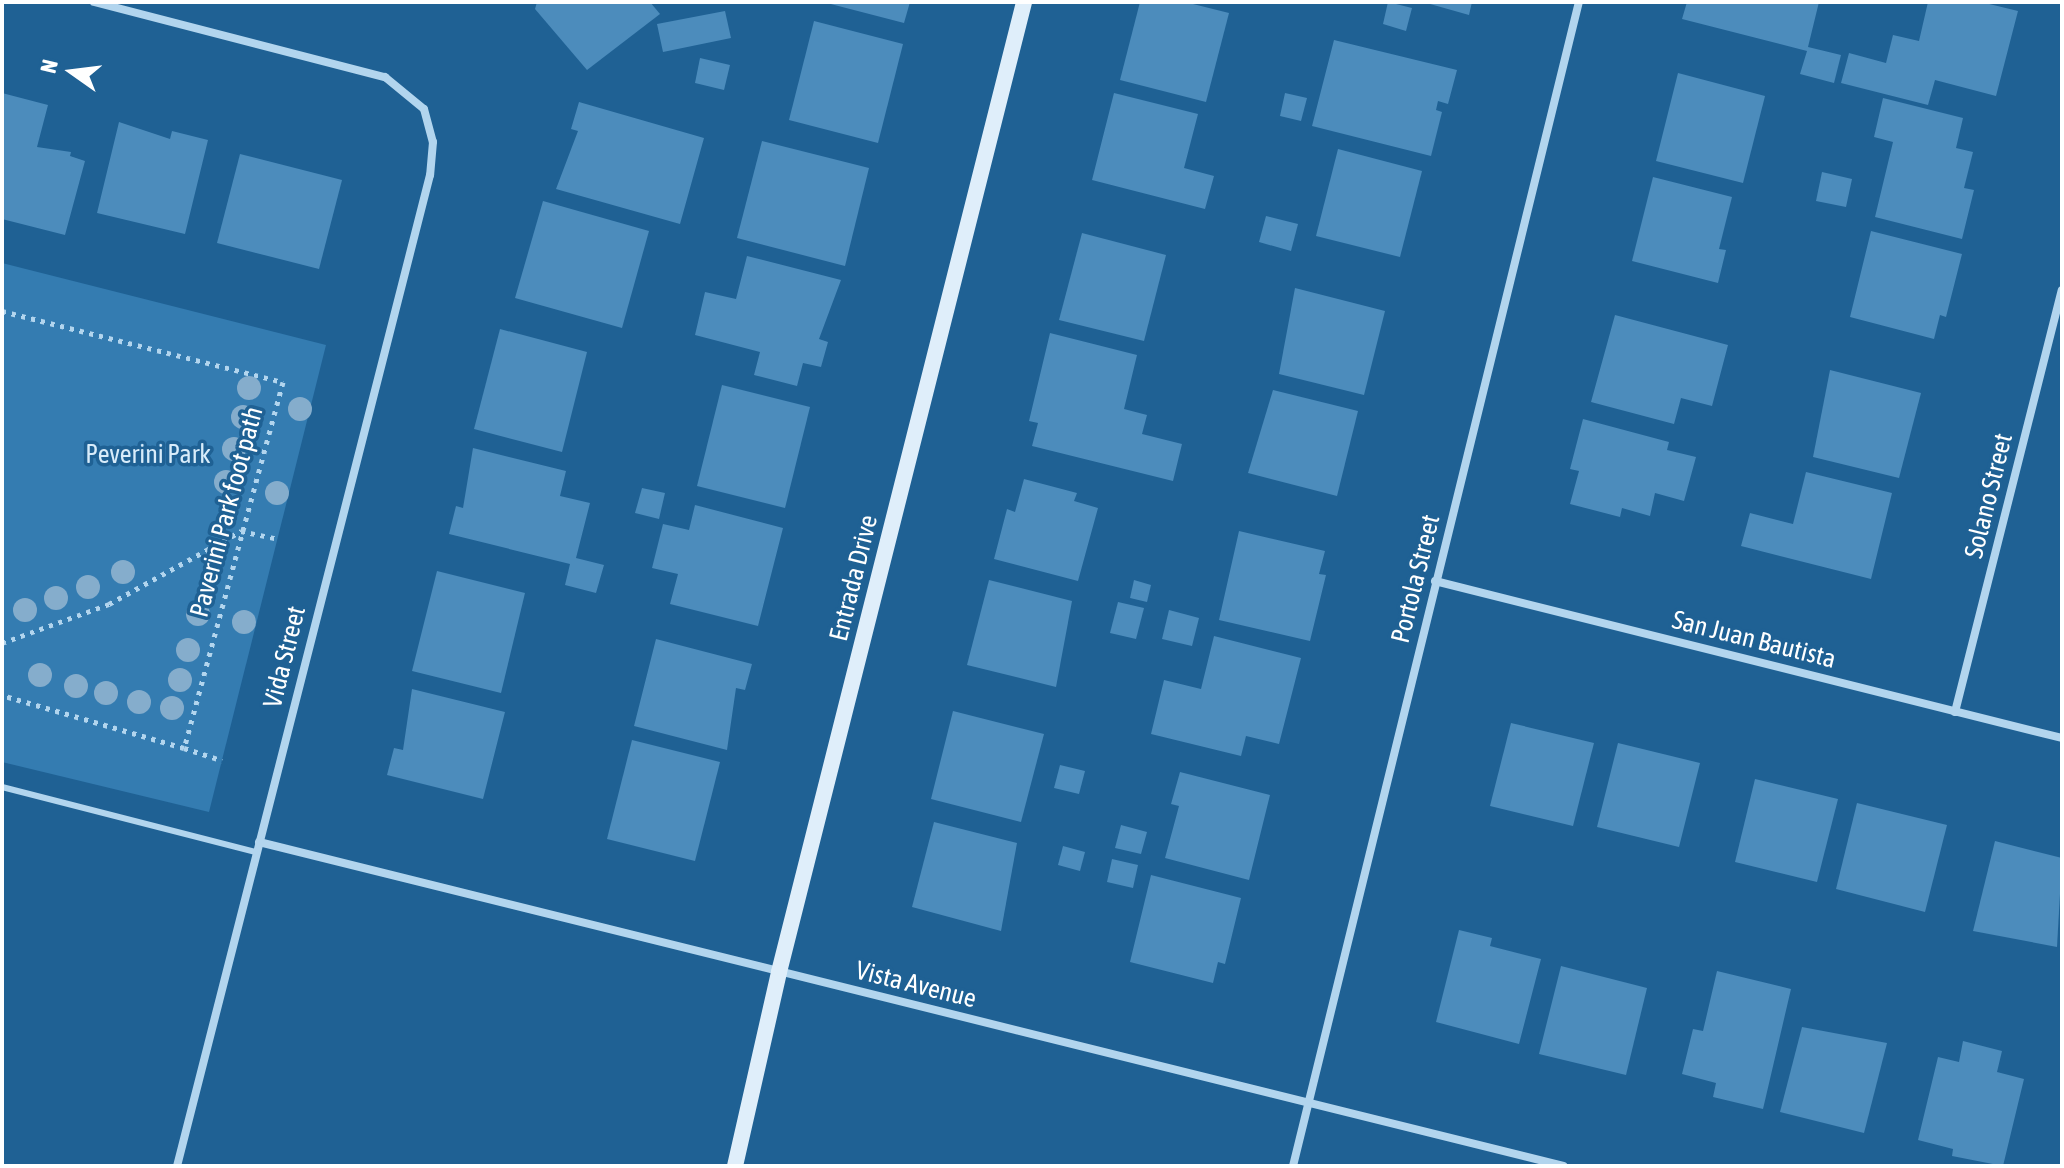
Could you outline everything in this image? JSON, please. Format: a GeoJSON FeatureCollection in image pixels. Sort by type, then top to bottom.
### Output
{"type":"FeatureCollection","features":[{"type":"Feature","properties":{"kind":"street","name":"Vida Street"},"geometry":{"type":"LineString","coordinates":[[94,2],[385,77],[424,109],[433,158],[177,1166]]}},
{"type":"Feature","properties":{"kind":"street","name":"Entrada Drive"},"geometry":{"type":"LineString","coordinates":[[735,1166],[779,972],[1024,2]]}},
{"type":"Feature","properties":{"kind":"street","name":"Portola Street"},"geometry":{"type":"LineString","coordinates":[[1293,1166],[1579,2]]}},
{"type":"Feature","properties":{"kind":"street","name":"Solano Street"},"geometry":{"type":"LineString","coordinates":[[1955,712],[2062,290]]}},
{"type":"Feature","properties":{"kind":"street","name":"San Juan Bautista"},"geometry":{"type":"LineString","coordinates":[[1435,581],[2062,738]]}},
{"type":"Feature","properties":{"kind":"street","name":"Vista Avenue"},"geometry":{"type":"LineString","coordinates":[[259,842],[1563,1166]]}},
{"type":"Feature","properties":{"kind":"lane"},"geometry":{"type":"LineString","coordinates":[[2,787],[256,852]]}},
{"type":"Feature","properties":{"kind":"path","name":"Paverini Park foot path"},"geometry":{"type":"LineString","coordinates":[[2,311],[283,382],[184,748]]}},
{"type":"Feature","properties":{"kind":"path"},"geometry":{"type":"LineString","coordinates":[[2,643],[109,604],[241,531],[278,539]]}},
{"type":"Feature","properties":{"kind":"path"},"geometry":{"type":"LineString","coordinates":[[2,695],[222,760]]}},
{"type":"Feature","properties":{"kind":"green space","name":"Peverini Park"},"geometry":{"type":"Polygon","coordinates":[[[2,263],[326,345],[209,812],[2,762],[2,263]]]}},
{"type":"Feature","properties":{"kind":"building"},"geometry":{"type":"Polygon","coordinates":[[[537,2],[650,2],[660,14],[587,70],[535,9],[537,2]]]}},
{"type":"Feature","properties":{"kind":"building"},"geometry":{"type":"Polygon","coordinates":[[[823,2],[910,2],[904,23],[823,2]]]}},
{"type":"Feature","properties":{"kind":"building"},"geometry":{"type":"Polygon","coordinates":[[[1140,2],[1185,2],[1229,13],[1206,102],[1120,80],[1140,2]]]}},
{"type":"Feature","properties":{"kind":"building"},"geometry":{"type":"Polygon","coordinates":[[[1388,2],[1412,8],[1406,31],[1383,24],[1388,2]]]}},
{"type":"Feature","properties":{"kind":"building"},"geometry":{"type":"Polygon","coordinates":[[[1423,2],[1472,2],[1469,15],[1423,2]]]}},
{"type":"Feature","properties":{"kind":"building"},"geometry":{"type":"Polygon","coordinates":[[[1687,2],[1819,2],[1808,47],[1841,55],[1834,83],[1800,74],[1807,51],[1682,19],[1687,2]]]}},
{"type":"Feature","properties":{"kind":"building"},"geometry":{"type":"Polygon","coordinates":[[[1928,2],[1981,2],[2018,11],[1996,96],[1935,80],[1928,105],[1841,83],[1849,53],[1886,63],[1893,35],[1919,41],[1928,2]]]}},
{"type":"Feature","properties":{"kind":"building"},"geometry":{"type":"Polygon","coordinates":[[[725,11],[731,38],[663,52],[657,24],[725,11]]]}},
{"type":"Feature","properties":{"kind":"building"},"geometry":{"type":"Polygon","coordinates":[[[814,21],[903,44],[878,143],[789,120],[814,21]]]}},
{"type":"Feature","properties":{"kind":"building"},"geometry":{"type":"Polygon","coordinates":[[[1334,40],[1457,70],[1448,104],[1438,101],[1436,110],[1442,112],[1431,156],[1312,126],[1334,40]]]}},
{"type":"Feature","properties":{"kind":"building"},"geometry":{"type":"Polygon","coordinates":[[[700,58],[730,65],[724,90],[695,83],[700,58]]]}},
{"type":"Feature","properties":{"kind":"building"},"geometry":{"type":"Polygon","coordinates":[[[1678,73],[1765,96],[1743,183],[1656,161],[1678,73]]]}},
{"type":"Feature","properties":{"kind":"building"},"geometry":{"type":"Polygon","coordinates":[[[2,93],[48,105],[37,147],[71,152],[70,156],[85,161],[65,235],[2,219],[2,93]]]}},
{"type":"Feature","properties":{"kind":"building"},"geometry":{"type":"Polygon","coordinates":[[[1114,93],[1198,114],[1184,168],[1214,176],[1205,209],[1092,180],[1114,93]]]}},
{"type":"Feature","properties":{"kind":"building"},"geometry":{"type":"Polygon","coordinates":[[[1285,93],[1307,98],[1301,121],[1280,116],[1285,93]]]}},
{"type":"Feature","properties":{"kind":"building"},"geometry":{"type":"Polygon","coordinates":[[[1883,98],[1963,118],[1956,148],[1973,152],[1964,188],[1974,190],[1962,239],[1875,217],[1893,142],[1874,137],[1883,98]]]}},
{"type":"Feature","properties":{"kind":"building"},"geometry":{"type":"Polygon","coordinates":[[[579,102],[704,138],[680,224],[556,189],[578,131],[571,129],[579,102]]]}},
{"type":"Feature","properties":{"kind":"building"},"geometry":{"type":"Polygon","coordinates":[[[119,122],[170,139],[172,131],[208,140],[185,234],[97,213],[119,122]]]}},
{"type":"Feature","properties":{"kind":"building"},"geometry":{"type":"Polygon","coordinates":[[[762,141],[869,168],[845,266],[737,238],[762,141]]]}},
{"type":"Feature","properties":{"kind":"building"},"geometry":{"type":"Polygon","coordinates":[[[1338,149],[1422,171],[1400,257],[1316,236],[1338,149]]]}},
{"type":"Feature","properties":{"kind":"building"},"geometry":{"type":"Polygon","coordinates":[[[240,154],[342,180],[319,269],[217,243],[240,154]]]}},
{"type":"Feature","properties":{"kind":"building"},"geometry":{"type":"Polygon","coordinates":[[[1822,172],[1852,179],[1846,207],[1816,201],[1822,172]]]}},
{"type":"Feature","properties":{"kind":"building"},"geometry":{"type":"Polygon","coordinates":[[[1653,177],[1732,197],[1719,249],[1726,250],[1718,283],[1632,261],[1653,177]]]}},
{"type":"Feature","properties":{"kind":"building"},"geometry":{"type":"Polygon","coordinates":[[[543,201],[649,231],[622,328],[515,298],[543,201]]]}},
{"type":"Feature","properties":{"kind":"building"},"geometry":{"type":"Polygon","coordinates":[[[1266,216],[1298,224],[1291,251],[1259,242],[1266,216]]]}},
{"type":"Feature","properties":{"kind":"building"},"geometry":{"type":"Polygon","coordinates":[[[1871,231],[1962,254],[1946,317],[1940,315],[1934,339],[1850,317],[1871,231]]]}},
{"type":"Feature","properties":{"kind":"building"},"geometry":{"type":"Polygon","coordinates":[[[1082,233],[1166,255],[1144,341],[1059,320],[1082,233]]]}},
{"type":"Feature","properties":{"kind":"building"},"geometry":{"type":"Polygon","coordinates":[[[747,256],[841,280],[819,339],[828,342],[821,367],[803,363],[797,386],[754,375],[760,352],[695,335],[705,292],[736,299],[747,256]]]}},
{"type":"Feature","properties":{"kind":"building"},"geometry":{"type":"Polygon","coordinates":[[[1295,288],[1385,311],[1364,395],[1279,374],[1295,288]]]}},
{"type":"Feature","properties":{"kind":"building"},"geometry":{"type":"Polygon","coordinates":[[[1615,315],[1728,345],[1712,406],[1681,398],[1674,424],[1591,402],[1615,315]]]}},
{"type":"Feature","properties":{"kind":"building"},"geometry":{"type":"Polygon","coordinates":[[[500,329],[587,352],[562,452],[474,429],[500,329]]]}},
{"type":"Feature","properties":{"kind":"building"},"geometry":{"type":"Polygon","coordinates":[[[1050,333],[1137,355],[1124,409],[1147,415],[1142,434],[1182,444],[1173,481],[1032,446],[1038,423],[1029,421],[1050,333]]]}},
{"type":"Feature","properties":{"kind":"building"},"geometry":{"type":"Polygon","coordinates":[[[1830,370],[1921,393],[1899,478],[1813,457],[1830,370]]]}},
{"type":"Feature","properties":{"kind":"building"},"geometry":{"type":"Polygon","coordinates":[[[722,385],[810,407],[785,508],[697,486],[722,385]]]}},
{"type":"Feature","properties":{"kind":"building"},"geometry":{"type":"Polygon","coordinates":[[[1273,390],[1358,411],[1337,496],[1248,473],[1273,390]]]}},
{"type":"Feature","properties":{"kind":"building"},"geometry":{"type":"Polygon","coordinates":[[[1583,419],[1669,442],[1667,450],[1696,457],[1684,501],[1655,493],[1650,516],[1622,508],[1620,517],[1570,504],[1579,471],[1570,469],[1583,419]]]}},
{"type":"Feature","properties":{"kind":"building"},"geometry":{"type":"Polygon","coordinates":[[[473,448],[566,471],[560,496],[590,503],[576,558],[604,565],[596,593],[565,585],[570,564],[449,534],[456,506],[463,508],[473,448]]]}},
{"type":"Feature","properties":{"kind":"building"},"geometry":{"type":"Polygon","coordinates":[[[1806,472],[1892,493],[1871,579],[1741,546],[1750,513],[1793,524],[1806,472]]]}},
{"type":"Feature","properties":{"kind":"building"},"geometry":{"type":"Polygon","coordinates":[[[1024,479],[1077,493],[1074,501],[1098,508],[1078,581],[994,559],[1007,509],[1015,512],[1024,479]]]}},
{"type":"Feature","properties":{"kind":"building"},"geometry":{"type":"Polygon","coordinates":[[[642,488],[665,493],[659,519],[635,513],[642,488]]]}},
{"type":"Feature","properties":{"kind":"building"},"geometry":{"type":"Polygon","coordinates":[[[695,505],[783,528],[758,626],[670,604],[678,574],[652,568],[663,524],[689,530],[695,505]]]}},
{"type":"Feature","properties":{"kind":"building"},"geometry":{"type":"Polygon","coordinates":[[[1239,531],[1325,551],[1319,574],[1326,575],[1310,641],[1219,620],[1239,531]]]}},
{"type":"Feature","properties":{"kind":"building"},"geometry":{"type":"Polygon","coordinates":[[[437,571],[525,593],[501,693],[412,671],[437,571]]]}},
{"type":"Feature","properties":{"kind":"building"},"geometry":{"type":"Polygon","coordinates":[[[989,580],[1072,601],[1056,687],[967,665],[989,580]]]}},
{"type":"Feature","properties":{"kind":"building"},"geometry":{"type":"Polygon","coordinates":[[[1134,580],[1151,585],[1147,602],[1130,598],[1134,580]]]}},
{"type":"Feature","properties":{"kind":"building"},"geometry":{"type":"Polygon","coordinates":[[[1118,602],[1144,608],[1136,639],[1110,633],[1118,602]]]}},
{"type":"Feature","properties":{"kind":"building"},"geometry":{"type":"Polygon","coordinates":[[[1169,610],[1199,618],[1192,646],[1162,639],[1169,610]]]}},
{"type":"Feature","properties":{"kind":"building"},"geometry":{"type":"Polygon","coordinates":[[[1214,636],[1301,658],[1279,744],[1246,736],[1241,756],[1151,734],[1164,680],[1201,689],[1214,636]]]}},
{"type":"Feature","properties":{"kind":"building"},"geometry":{"type":"Polygon","coordinates":[[[656,639],[752,664],[745,690],[736,688],[727,750],[634,726],[656,639]]]}},
{"type":"Feature","properties":{"kind":"building"},"geometry":{"type":"Polygon","coordinates":[[[412,689],[505,712],[483,799],[387,775],[394,748],[403,750],[412,689]]]}},
{"type":"Feature","properties":{"kind":"building"},"geometry":{"type":"Polygon","coordinates":[[[953,711],[1044,734],[1021,822],[931,799],[953,711]]]}},
{"type":"Feature","properties":{"kind":"building"},"geometry":{"type":"Polygon","coordinates":[[[1511,723],[1594,743],[1573,826],[1490,806],[1511,723]]]}},
{"type":"Feature","properties":{"kind":"building"},"geometry":{"type":"Polygon","coordinates":[[[632,740],[720,762],[695,861],[607,839],[632,740]]]}},
{"type":"Feature","properties":{"kind":"building"},"geometry":{"type":"Polygon","coordinates":[[[1618,743],[1700,763],[1679,847],[1597,827],[1618,743]]]}},
{"type":"Feature","properties":{"kind":"building"},"geometry":{"type":"Polygon","coordinates":[[[1060,765],[1085,771],[1079,794],[1054,788],[1060,765]]]}},
{"type":"Feature","properties":{"kind":"building"},"geometry":{"type":"Polygon","coordinates":[[[1180,772],[1270,795],[1249,880],[1165,858],[1179,806],[1171,804],[1180,772]]]}},
{"type":"Feature","properties":{"kind":"building"},"geometry":{"type":"Polygon","coordinates":[[[1755,779],[1838,799],[1817,882],[1735,862],[1755,779]]]}},
{"type":"Feature","properties":{"kind":"building"},"geometry":{"type":"Polygon","coordinates":[[[1857,803],[1947,825],[1925,912],[1836,889],[1857,803]]]}},
{"type":"Feature","properties":{"kind":"building"},"geometry":{"type":"Polygon","coordinates":[[[934,822],[1017,843],[1001,931],[912,907],[934,822]]]}},
{"type":"Feature","properties":{"kind":"building"},"geometry":{"type":"Polygon","coordinates":[[[1121,825],[1147,832],[1141,854],[1115,848],[1121,825]]]}},
{"type":"Feature","properties":{"kind":"building"},"geometry":{"type":"Polygon","coordinates":[[[1995,841],[2062,858],[2057,947],[1973,931],[1995,841]]]}},
{"type":"Feature","properties":{"kind":"building"},"geometry":{"type":"Polygon","coordinates":[[[1063,846],[1085,852],[1080,871],[1058,865],[1063,846]]]}},
{"type":"Feature","properties":{"kind":"building"},"geometry":{"type":"Polygon","coordinates":[[[1112,859],[1138,865],[1133,888],[1107,882],[1112,859]]]}},
{"type":"Feature","properties":{"kind":"building"},"geometry":{"type":"Polygon","coordinates":[[[1151,875],[1241,898],[1225,964],[1218,962],[1213,983],[1130,962],[1151,875]]]}},
{"type":"Feature","properties":{"kind":"building"},"geometry":{"type":"Polygon","coordinates":[[[1459,930],[1492,938],[1490,946],[1541,959],[1519,1044],[1436,1022],[1459,930]]]}},
{"type":"Feature","properties":{"kind":"building"},"geometry":{"type":"Polygon","coordinates":[[[1561,966],[1647,988],[1626,1075],[1539,1054],[1561,966]]]}},
{"type":"Feature","properties":{"kind":"building"},"geometry":{"type":"Polygon","coordinates":[[[1717,971],[1791,989],[1763,1109],[1713,1097],[1716,1083],[1682,1074],[1693,1029],[1703,1031],[1717,971]]]}},
{"type":"Feature","properties":{"kind":"building"},"geometry":{"type":"Polygon","coordinates":[[[1802,1027],[1887,1043],[1864,1133],[1780,1112],[1802,1027]]]}},
{"type":"Feature","properties":{"kind":"building"},"geometry":{"type":"Polygon","coordinates":[[[1963,1041],[2002,1051],[1997,1072],[2024,1079],[2003,1166],[1952,1156],[1953,1149],[1918,1140],[1938,1057],[1959,1062],[1963,1041]]]}}]}
